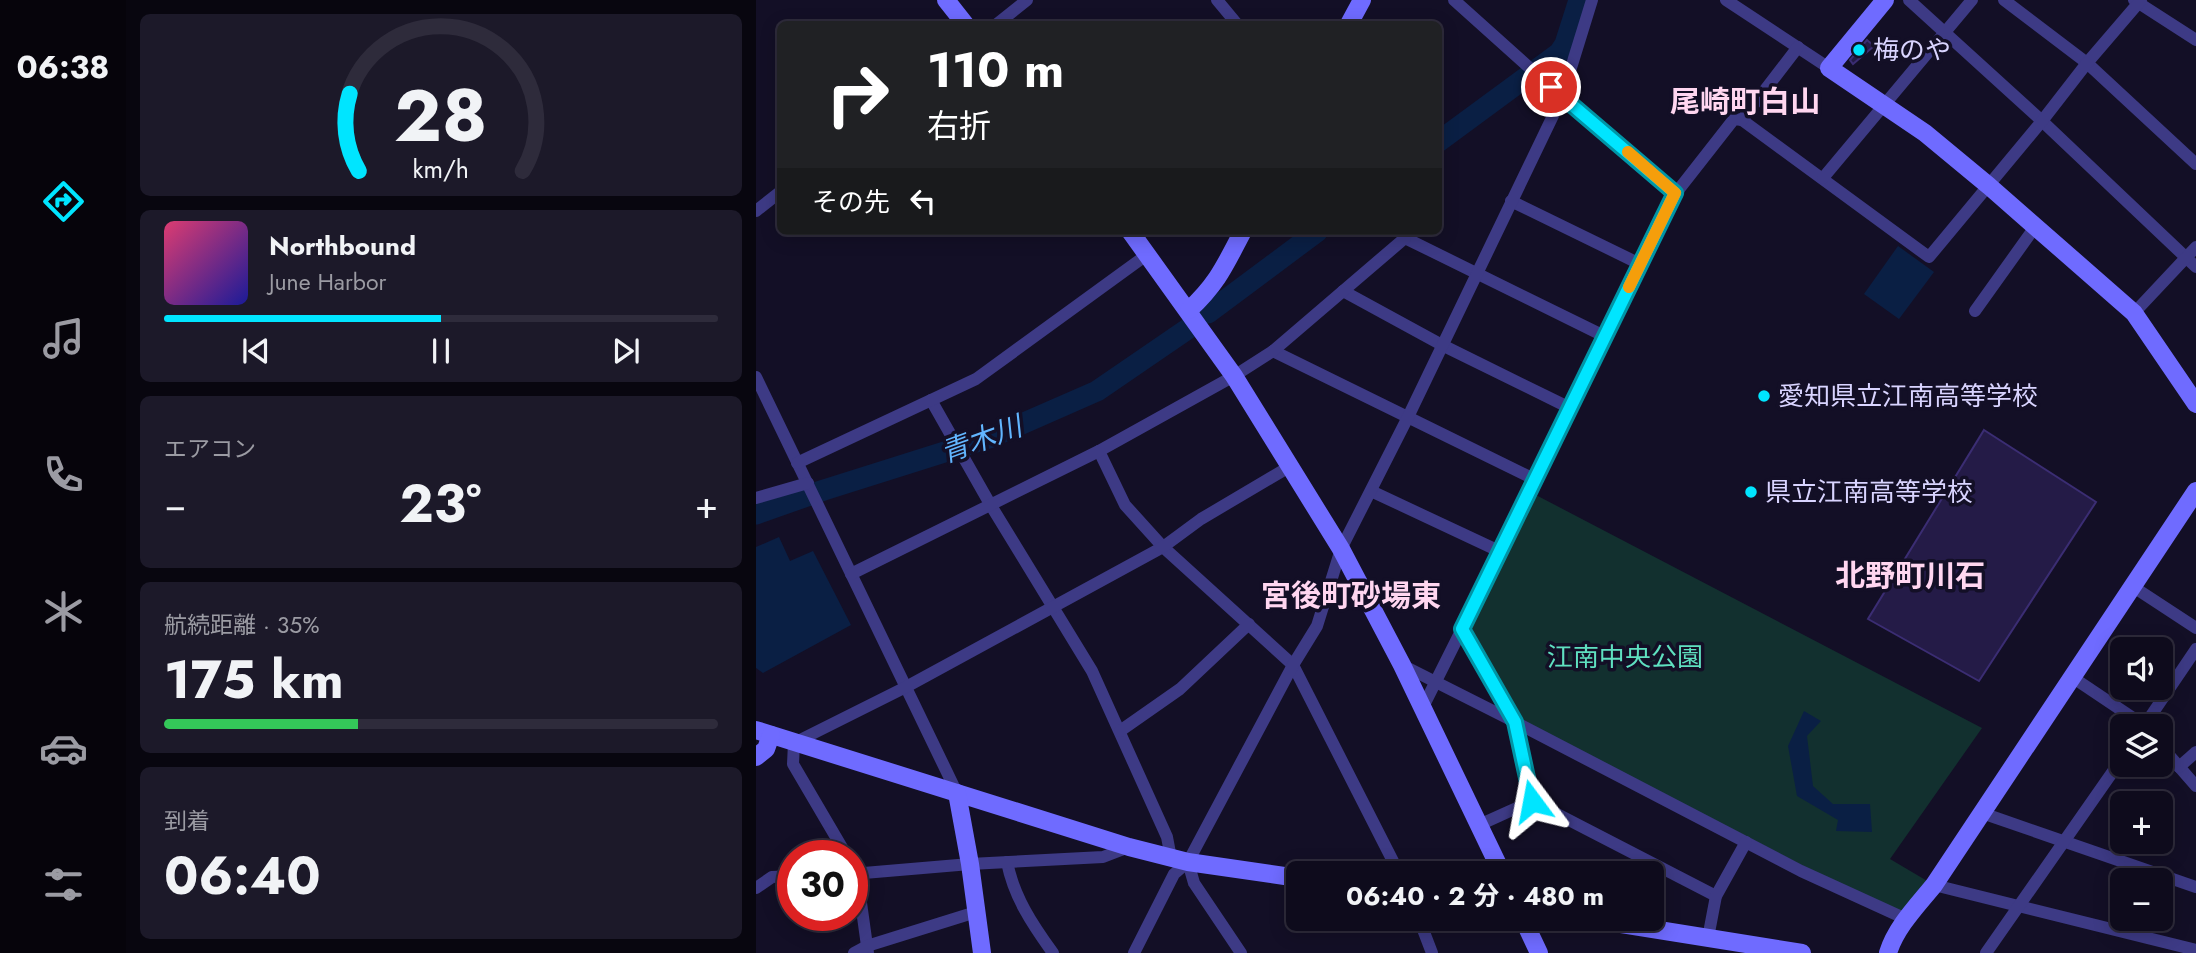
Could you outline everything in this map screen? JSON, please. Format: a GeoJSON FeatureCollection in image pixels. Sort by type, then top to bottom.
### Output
{"type":"FeatureCollection","features":[{"type":"Feature","properties":{"kind":"street"},"geometry":{"type":"LineString","coordinates":[[946,0],[963,21]]}},
{"type":"Feature","properties":{"kind":"street"},"geometry":{"type":"LineString","coordinates":[[1001,21],[1027,0]]}},
{"type":"Feature","properties":{"kind":"street"},"geometry":{"type":"LineString","coordinates":[[1217,0],[1234,21]]}},
{"type":"Feature","properties":{"kind":"street"},"geometry":{"type":"LineString","coordinates":[[1351,21],[1362,0]]}},
{"type":"Feature","properties":{"kind":"street"},"geometry":{"type":"LineString","coordinates":[[1454,0],[1469,5],[1534,72],[1675,193]]}},
{"type":"Feature","properties":{"kind":"street"},"geometry":{"type":"LineString","coordinates":[[1134,953],[1180,860],[1317,626],[1341,549],[1408,417],[1562,97],[1592,0]]}},
{"type":"Feature","properties":{"kind":"street"},"geometry":{"type":"LineString","coordinates":[[1829,68],[1885,0]]}},
{"type":"Feature","properties":{"kind":"street"},"geometry":{"type":"LineString","coordinates":[[1909,0],[2196,267]]}},
{"type":"Feature","properties":{"kind":"street"},"geometry":{"type":"LineString","coordinates":[[1823,178],[1972,0]]}},
{"type":"Feature","properties":{"kind":"street"},"geometry":{"type":"LineString","coordinates":[[2004,0],[2087,63],[2196,164]]}},
{"type":"Feature","properties":{"kind":"street"},"geometry":{"type":"LineString","coordinates":[[1422,709],[1675,193],[1734,119],[1742,120],[1929,257],[2138,1],[2196,40]]}},
{"type":"Feature","properties":{"kind":"street"},"geometry":{"type":"LineString","coordinates":[[1732,2],[1925,133],[1989,186],[2134,313],[2196,404]]}},
{"type":"Feature","properties":{"kind":"street"},"geometry":{"type":"LineString","coordinates":[[1742,120],[1798,47]]}},
{"type":"Feature","properties":{"kind":"street"},"geometry":{"type":"LineString","coordinates":[[756,211],[777,194]]}},
{"type":"Feature","properties":{"kind":"street"},"geometry":{"type":"LineString","coordinates":[[1511,201],[1640,264]]}},
{"type":"Feature","properties":{"kind":"street"},"geometry":{"type":"LineString","coordinates":[[1975,311],[2035,227]]}},
{"type":"Feature","properties":{"kind":"street"},"geometry":{"type":"LineString","coordinates":[[1133,235],[1234,376],[1341,549],[1402,665],[1496,861]]}},
{"type":"Feature","properties":{"kind":"street"},"geometry":{"type":"LineString","coordinates":[[1188,310],[1209,291],[1220,276],[1240,235]]}},
{"type":"Feature","properties":{"kind":"street"},"geometry":{"type":"LineString","coordinates":[[851,574],[1098,451],[1234,376],[1273,351],[1403,235]]}},
{"type":"Feature","properties":{"kind":"street"},"geometry":{"type":"LineString","coordinates":[[1406,235],[1604,336]]}},
{"type":"Feature","properties":{"kind":"street"},"geometry":{"type":"LineString","coordinates":[[2134,313],[2196,247]]}},
{"type":"Feature","properties":{"kind":"street"},"geometry":{"type":"LineString","coordinates":[[797,463],[976,379],[1148,254]]}},
{"type":"Feature","properties":{"kind":"street"},"geometry":{"type":"LineString","coordinates":[[1343,291],[1442,345],[1570,408]]}},
{"type":"Feature","properties":{"kind":"street"},"geometry":{"type":"LineString","coordinates":[[1273,351],[1536,480]]}},
{"type":"Feature","properties":{"kind":"street"},"geometry":{"type":"LineString","coordinates":[[756,377],[957,793],[982,953]]}},
{"type":"Feature","properties":{"kind":"street"},"geometry":{"type":"LineString","coordinates":[[931,400],[1091,671],[1167,837],[1241,953]]}},
{"type":"Feature","properties":{"kind":"street"},"geometry":{"type":"LineString","coordinates":[[1098,451],[1125,505],[1163,547],[1293,666],[1393,861]]}},
{"type":"Feature","properties":{"kind":"street"},"geometry":{"type":"LineString","coordinates":[[794,743],[906,687],[1163,547],[1201,519],[1289,467]]}},
{"type":"Feature","properties":{"kind":"street"},"geometry":{"type":"LineString","coordinates":[[756,498],[811,491]]}},
{"type":"Feature","properties":{"kind":"street"},"geometry":{"type":"LineString","coordinates":[[1371,491],[1499,551]]}},
{"type":"Feature","properties":{"kind":"street"},"geometry":{"type":"LineString","coordinates":[[1888,953],[1891,942],[1906,919],[1934,885],[2196,491]]}},
{"type":"Feature","properties":{"kind":"street"},"geometry":{"type":"LineString","coordinates":[[2132,586],[2196,628]]}},
{"type":"Feature","properties":{"kind":"street"},"geometry":{"type":"LineString","coordinates":[[1120,731],[1180,689],[1249,624]]}},
{"type":"Feature","properties":{"kind":"street"},"geometry":{"type":"LineString","coordinates":[[1462,629],[1515,722],[1532,801]]}},
{"type":"Feature","properties":{"kind":"street"},"geometry":{"type":"LineString","coordinates":[[2152,714],[2196,649]]}},
{"type":"Feature","properties":{"kind":"street"},"geometry":{"type":"LineString","coordinates":[[1402,665],[1801,871],[1906,919]]}},
{"type":"Feature","properties":{"kind":"street"},"geometry":{"type":"LineString","coordinates":[[2072,677],[2126,714]]}},
{"type":"Feature","properties":{"kind":"street"},"geometry":{"type":"LineString","coordinates":[[756,757],[766,749],[764,733],[1129,847],[1180,860],[1286,876]]}},
{"type":"Feature","properties":{"kind":"street"},"geometry":{"type":"LineString","coordinates":[[794,743],[793,764],[838,840]]}},
{"type":"Feature","properties":{"kind":"street"},"geometry":{"type":"LineString","coordinates":[[2179,768],[2196,752]]}},
{"type":"Feature","properties":{"kind":"street"},"geometry":{"type":"LineString","coordinates":[[2173,761],[2196,786]]}},
{"type":"Feature","properties":{"kind":"street"},"geometry":{"type":"LineString","coordinates":[[1986,953],[2110,776]]}},
{"type":"Feature","properties":{"kind":"street"},"geometry":{"type":"LineString","coordinates":[[1479,825],[1532,801]]}},
{"type":"Feature","properties":{"kind":"street"},"geometry":{"type":"LineString","coordinates":[[1532,801],[1716,896]]}},
{"type":"Feature","properties":{"kind":"street"},"geometry":{"type":"LineString","coordinates":[[1982,813],[2196,887]]}},
{"type":"Feature","properties":{"kind":"street"},"geometry":{"type":"LineString","coordinates":[[1708,938],[1716,896],[1746,842]]}},
{"type":"Feature","properties":{"kind":"street"},"geometry":{"type":"LineString","coordinates":[[868,870],[1103,857],[1129,847]]}},
{"type":"Feature","properties":{"kind":"street"},"geometry":{"type":"LineString","coordinates":[[1007,862],[1011,883],[1030,920],[1053,953]]}},
{"type":"Feature","properties":{"kind":"street"},"geometry":{"type":"LineString","coordinates":[[756,888],[772,877],[777,877]]}},
{"type":"Feature","properties":{"kind":"street"},"geometry":{"type":"LineString","coordinates":[[1934,885],[2196,950]]}},
{"type":"Feature","properties":{"kind":"street"},"geometry":{"type":"LineString","coordinates":[[854,953],[976,912]]}},
{"type":"Feature","properties":{"kind":"street"},"geometry":{"type":"LineString","coordinates":[[865,931],[868,950]]}},
{"type":"Feature","properties":{"kind":"street"},"geometry":{"type":"LineString","coordinates":[[1424,931],[1432,953]]}},
{"type":"Feature","properties":{"kind":"street"},"geometry":{"type":"LineString","coordinates":[[1529,931],[1539,953]]}},
{"type":"Feature","properties":{"kind":"street"},"geometry":{"type":"LineString","coordinates":[[1664,931],[1789,952]]}},
{"type":"Feature","properties":{"kind":"green space","name":"江南中央公園"},"geometry":{"type":"Polygon","coordinates":[[[1534,494],[1982,728],[1890,859],[1934,885],[1906,919],[1525,722],[1472,631],[1472,619],[1534,494]]]}},
{"type":"Feature","properties":{"kind":"water"},"geometry":{"type":"Polygon","coordinates":[[[1898,246],[1934,272],[1899,319],[1864,294],[1898,246]]]}},
{"type":"Feature","properties":{"kind":"water"},"geometry":{"type":"Polygon","coordinates":[[[779,537],[790,561],[813,551],[851,625],[763,673],[756,668],[756,547],[779,537]]]}},
{"type":"Feature","properties":{"kind":"water"},"geometry":{"type":"Polygon","coordinates":[[[1804,711],[1821,721],[1807,736],[1813,786],[1833,804],[1870,804],[1872,832],[1836,831],[1838,820],[1797,796],[1788,746],[1804,711]]]}},
{"type":"Feature","properties":{"kind":"building"},"geometry":{"type":"Polygon","coordinates":[[[1867,40],[1874,46],[1853,64],[1850,60],[1867,40]]]}},
{"type":"Feature","properties":{"kind":"building"},"geometry":{"type":"Polygon","coordinates":[[[1984,430],[2096,502],[1979,681],[1868,619],[1984,430]]]}},
{"type":"Feature","properties":{"kind":"waterway","name":"青木川"},"geometry":{"type":"LineString","coordinates":[[1442,139],[1559,53],[1565,44],[1579,0]]}},
{"type":"Feature","properties":{"kind":"waterway","name":"青木川"},"geometry":{"type":"LineString","coordinates":[[1208,313],[1313,235]]}},
{"type":"Feature","properties":{"kind":"waterway","name":"青木川"},"geometry":{"type":"LineString","coordinates":[[756,514],[992,437],[1097,391],[1189,328]]}},
{"type":"Feature","properties":{"kind":"slow traffic"},"geometry":{"type":"LineString","coordinates":[[1628,152],[1675,193],[1629,287]]}},
{"type":"Feature","properties":{"kind":"place","name":"梅のや"},"geometry":{"type":"Point","coordinates":[1859,50]}},
{"type":"Feature","properties":{"kind":"place","name":"愛知県立江南高等学校"},"geometry":{"type":"Point","coordinates":[1764,396]}},
{"type":"Feature","properties":{"kind":"place","name":"県立江南高等学校"},"geometry":{"type":"Point","coordinates":[1751,492]}},
{"type":"Feature","properties":{"kind":"district","name":"尾崎町白山"},"geometry":{"type":"Point","coordinates":[1745,102]}},
{"type":"Feature","properties":{"kind":"district","name":"北野町川石"},"geometry":{"type":"Point","coordinates":[1910,576]}},
{"type":"Feature","properties":{"kind":"district","name":"宮後町砂場東"},"geometry":{"type":"Point","coordinates":[1351,596]}},
{"type":"Feature","properties":{"kind":"route"},"geometry":{"type":"LineString","coordinates":[[1532,801],[1515,722],[1462,629],[1675,193],[1551,87]]}}]}
